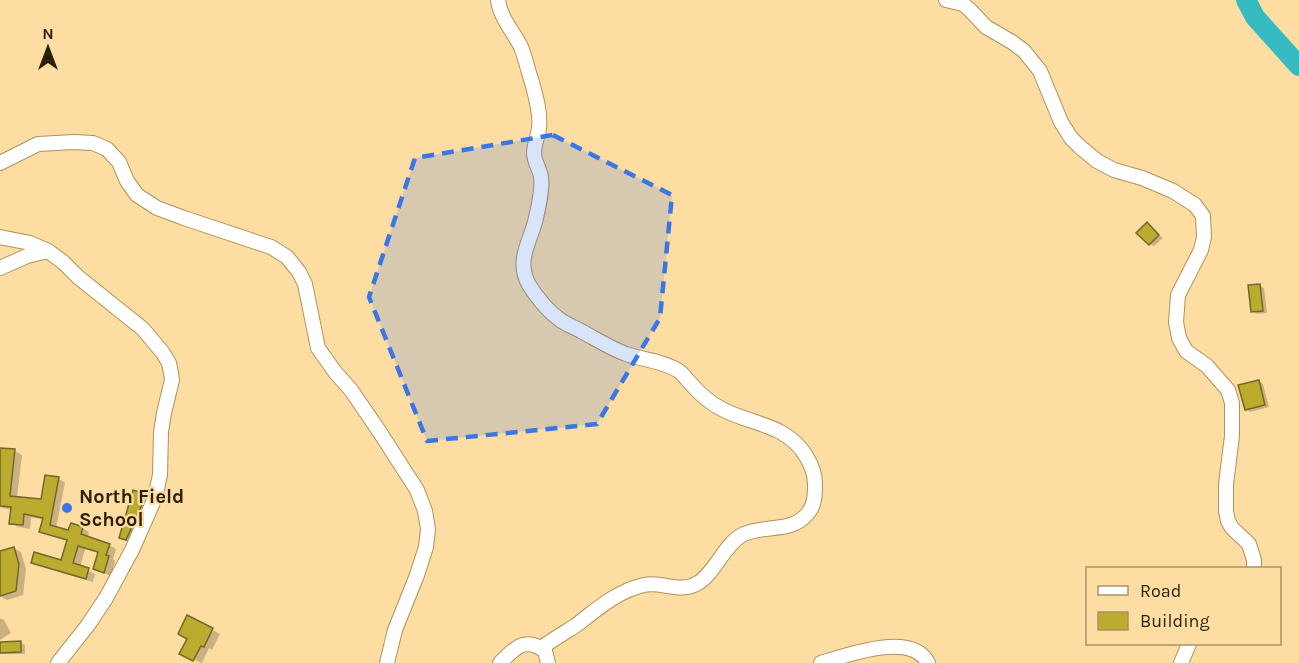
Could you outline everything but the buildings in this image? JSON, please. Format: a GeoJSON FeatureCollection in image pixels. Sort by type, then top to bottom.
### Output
{"type":"FeatureCollection","features":[{"type":"Feature","properties":{"kind":"street"},"geometry":{"type":"LineString","coordinates":[[498,0],[503,16],[521,48],[532,82],[540,125],[533,153],[541,176],[540,193],[535,222],[525,248],[524,265],[528,284],[559,319],[616,350],[665,364],[681,372],[704,398],[721,409],[775,429],[792,438],[809,462],[815,478],[815,499],[808,513],[796,522],[785,526],[751,531],[740,536],[699,583],[681,588],[646,584],[632,588],[601,606],[541,648]]}},
{"type":"Feature","properties":{"kind":"street"},"geometry":{"type":"LineString","coordinates":[[946,0],[963,4],[986,27],[1024,51],[1040,70],[1061,122],[1071,138],[1097,161],[1114,170],[1142,178],[1173,191],[1195,205],[1203,216],[1204,237],[1201,250],[1178,295],[1176,322],[1179,338],[1186,351],[1207,366],[1228,390],[1232,403],[1232,435],[1226,484],[1226,511],[1232,528],[1249,544],[1254,567]]}},
{"type":"Feature","properties":{"kind":"street"},"geometry":{"type":"LineString","coordinates":[[0,163],[38,144],[93,143],[107,149],[119,162],[127,181],[137,195],[157,208],[271,247],[287,257],[299,272],[305,284],[318,348],[351,390],[417,490],[425,511],[428,529],[426,547],[395,630],[387,663]]}},
{"type":"Feature","properties":{"kind":"street"},"geometry":{"type":"LineString","coordinates":[[0,237],[30,243],[48,251],[143,329],[169,363],[172,380],[161,432],[160,475],[155,498],[132,550],[106,598],[88,625],[57,663]]}},
{"type":"Feature","properties":{"kind":"street"},"geometry":{"type":"LineString","coordinates":[[0,268],[27,256],[48,251]]}},
{"type":"Feature","properties":{"kind":"street"},"geometry":{"type":"LineString","coordinates":[[500,663],[515,648],[527,644],[536,644],[545,651],[548,663]]}},
{"type":"Feature","properties":{"kind":"street"},"geometry":{"type":"LineString","coordinates":[[1181,663],[1190,645]]}},
{"type":"Feature","properties":{"kind":"street"},"geometry":{"type":"LineString","coordinates":[[822,663],[888,646],[912,649],[926,658],[928,663]]}},
{"type":"Feature","properties":{"kind":"highlighted area"},"geometry":{"type":"Polygon","coordinates":[[[553,135],[672,195],[660,318],[597,424],[427,441],[369,297],[415,158],[553,135]]]}},
{"type":"Feature","properties":{"kind":"waterway"},"geometry":{"type":"LineString","coordinates":[[1246,0],[1255,17],[1299,66]]}},
{"type":"Feature","properties":{"kind":"place","name":"North Field School"},"geometry":{"type":"Point","coordinates":[67,508]}}]}
